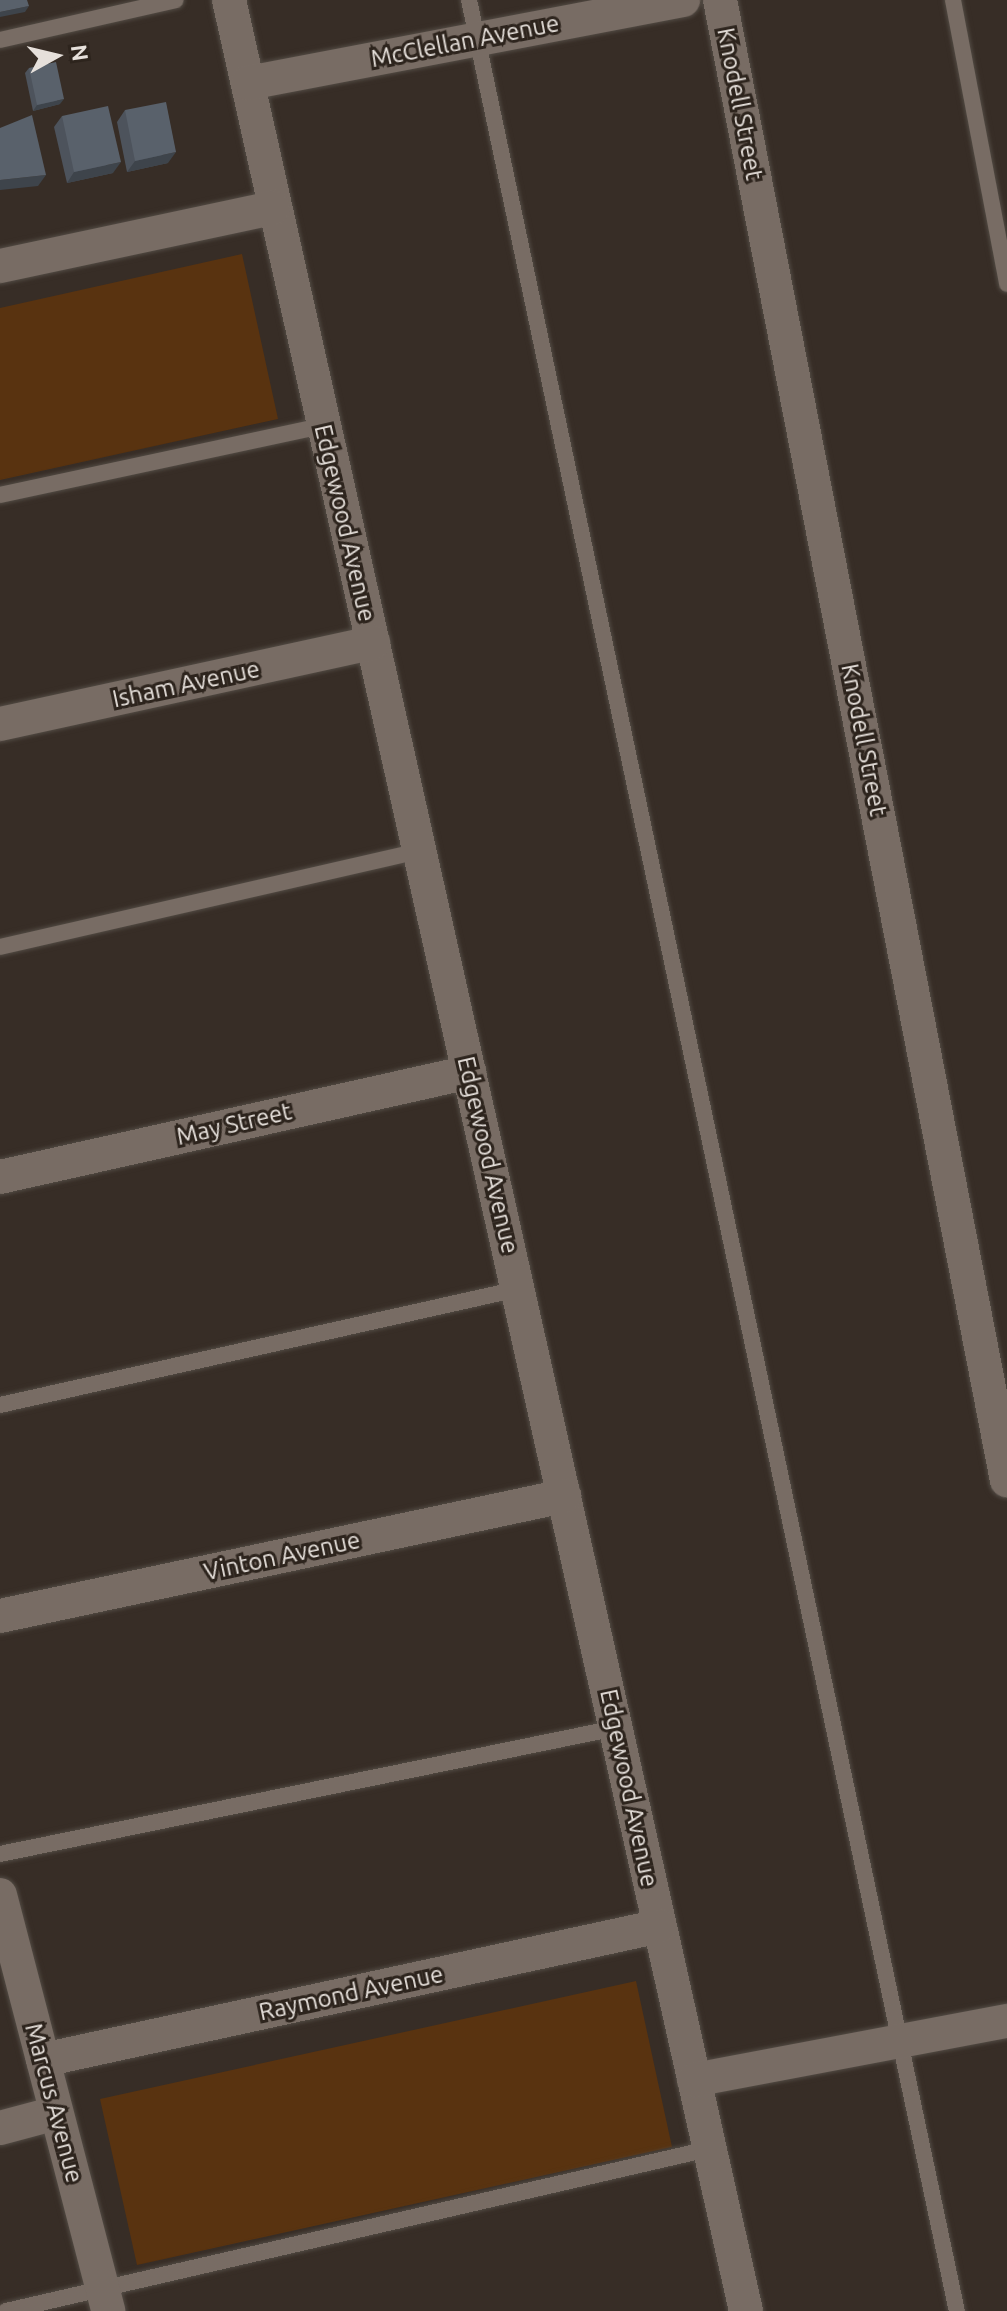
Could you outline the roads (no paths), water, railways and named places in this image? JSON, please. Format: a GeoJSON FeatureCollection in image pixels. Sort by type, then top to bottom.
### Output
{"type":"FeatureCollection","features":[{"type":"Feature","properties":{"kind":"street","name":"Edgewood Avenue"},"geometry":{"type":"LineString","coordinates":[[229,0],[273,208],[746,2311]]}},
{"type":"Feature","properties":{"kind":"street","name":"McClellan Avenue"},"geometry":{"type":"LineString","coordinates":[[248,83],[683,0]]}},
{"type":"Feature","properties":{"kind":"street","name":"Knodell Street"},"geometry":{"type":"LineString","coordinates":[[720,0],[1007,1480]]}},
{"type":"Feature","properties":{"kind":"street"},"geometry":{"type":"LineString","coordinates":[[0,266],[273,208]]}},
{"type":"Feature","properties":{"kind":"street","name":"Isham Avenue"},"geometry":{"type":"LineString","coordinates":[[0,724],[373,643]]}},
{"type":"Feature","properties":{"kind":"street","name":"May Street"},"geometry":{"type":"LineString","coordinates":[[0,1177],[469,1072]]}},
{"type":"Feature","properties":{"kind":"street","name":"Vinton Avenue"},"geometry":{"type":"LineString","coordinates":[[0,1616],[564,1496]]}},
{"type":"Feature","properties":{"kind":"street","name":"Marcus Avenue"},"geometry":{"type":"LineString","coordinates":[[0,1895],[8,1957],[43,2060],[105,2298]]}},
{"type":"Feature","properties":{"kind":"street","name":"Raymond Avenue"},"geometry":{"type":"LineString","coordinates":[[43,2060],[660,1926]]}},
{"type":"Feature","properties":{"kind":"street"},"geometry":{"type":"LineString","coordinates":[[694,2080],[1007,2021]]}},
{"type":"Feature","properties":{"kind":"street"},"geometry":{"type":"LineString","coordinates":[[0,2128],[56,2113]]}},
{"type":"Feature","properties":{"kind":"lane"},"geometry":{"type":"LineString","coordinates":[[0,40],[176,0]]}},
{"type":"Feature","properties":{"kind":"lane"},"geometry":{"type":"LineString","coordinates":[[469,0],[957,2311]]}},
{"type":"Feature","properties":{"kind":"lane"},"geometry":{"type":"LineString","coordinates":[[953,0],[1007,284]]}},
{"type":"Feature","properties":{"kind":"lane"},"geometry":{"type":"LineString","coordinates":[[0,495],[323,426]]}},
{"type":"Feature","properties":{"kind":"lane"},"geometry":{"type":"LineString","coordinates":[[0,947],[419,851]]}},
{"type":"Feature","properties":{"kind":"lane"},"geometry":{"type":"LineString","coordinates":[[0,1405],[518,1289]]}},
{"type":"Feature","properties":{"kind":"lane"},"geometry":{"type":"LineString","coordinates":[[0,1854],[616,1728]]}},
{"type":"Feature","properties":{"kind":"lane"},"geometry":{"type":"LineString","coordinates":[[6,2311],[105,2298],[709,2149]]}}]}
